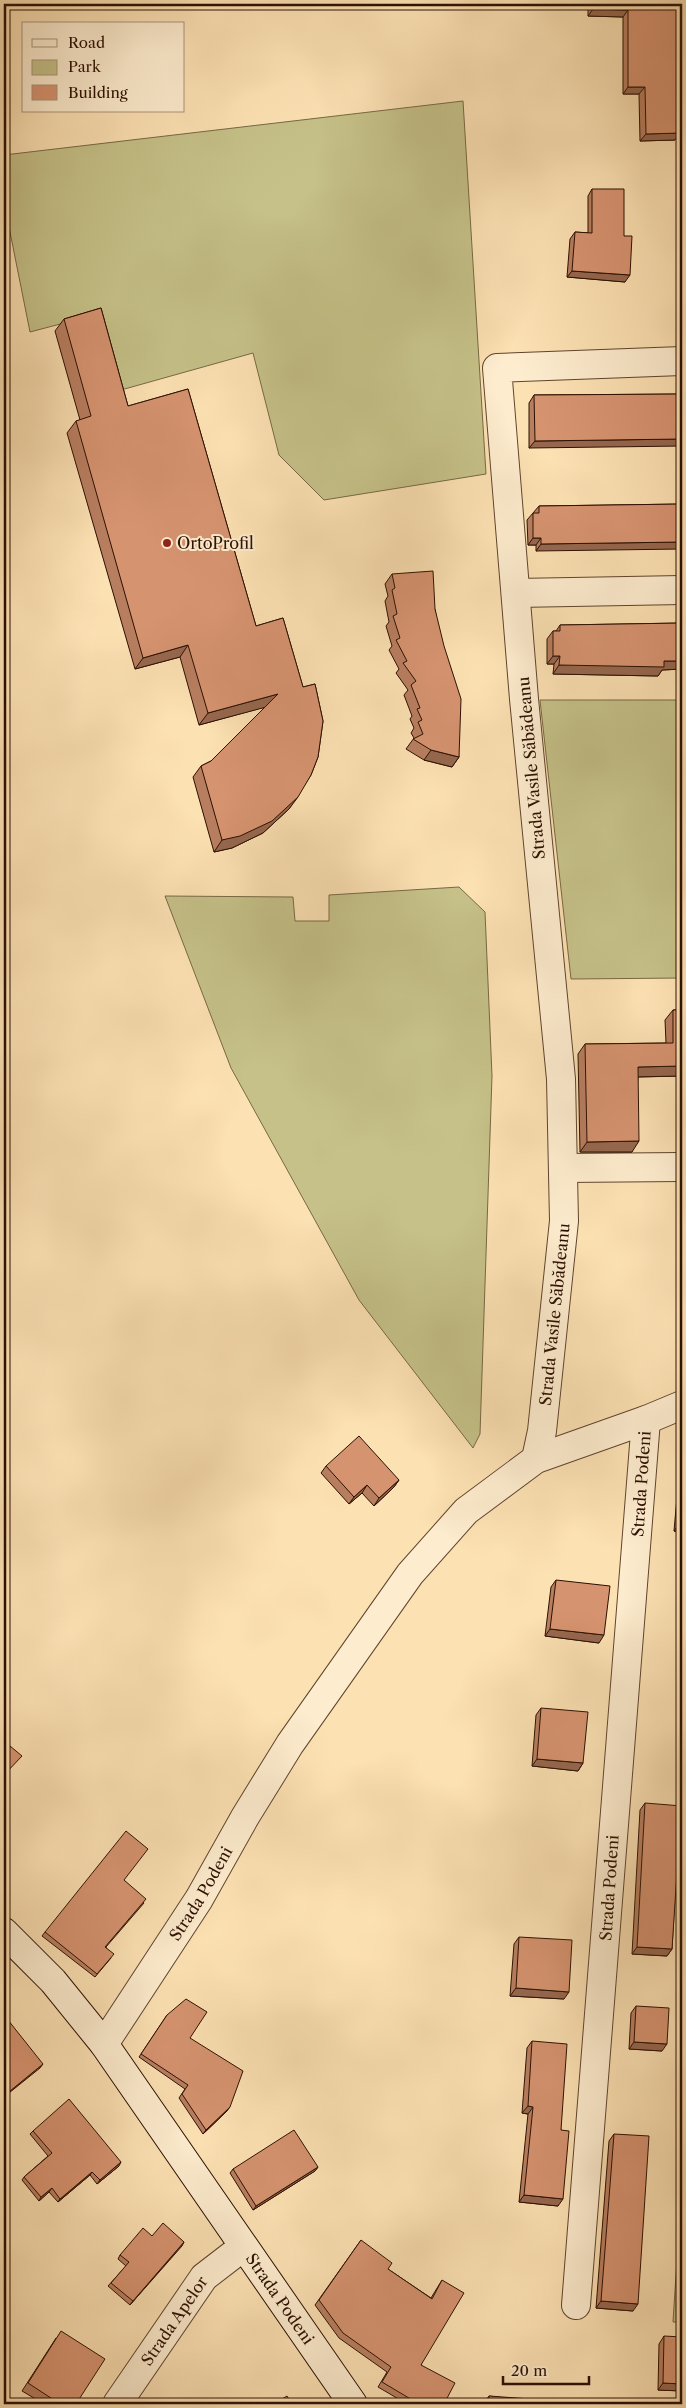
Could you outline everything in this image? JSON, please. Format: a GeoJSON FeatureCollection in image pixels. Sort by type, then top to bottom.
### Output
{"type":"FeatureCollection","features":[{"type":"Feature","properties":{"kind":"street","name":"Strada Vasile Săbădeanu"},"geometry":{"type":"LineString","coordinates":[[536,1459],[542,1432],[564,1221],[561,1079],[497,368],[682,361]]}},
{"type":"Feature","properties":{"kind":"street"},"geometry":{"type":"LineString","coordinates":[[516,593],[682,590]]}},
{"type":"Feature","properties":{"kind":"street"},"geometry":{"type":"LineString","coordinates":[[563,1168],[682,1167]]}},
{"type":"Feature","properties":{"kind":"street"},"geometry":{"type":"LineString","coordinates":[[646,1420],[682,1405]]}},
{"type":"Feature","properties":{"kind":"street","name":"Strada Podeni"},"geometry":{"type":"LineString","coordinates":[[104,2044],[199,1899],[245,1817],[290,1744],[410,1574],[466,1511],[536,1459],[646,1420],[576,2306]]}},
{"type":"Feature","properties":{"kind":"street","name":"Strada Podeni"},"geometry":{"type":"LineString","coordinates":[[4,1932],[53,1981],[104,2044],[243,2247],[354,2404]]}},
{"type":"Feature","properties":{"kind":"street","name":"Strada Apelor"},"geometry":{"type":"LineString","coordinates":[[117,2404],[204,2277],[243,2247]]}},
{"type":"Feature","properties":{"kind":"green space"},"geometry":{"type":"Polygon","coordinates":[[[463,101],[486,474],[324,500],[279,455],[253,353],[121,390],[102,313],[30,332],[4,202],[4,155],[463,101]]]}},
{"type":"Feature","properties":{"kind":"green space"},"geometry":{"type":"Polygon","coordinates":[[[540,700],[682,700],[682,978],[571,979],[540,700]]]}},
{"type":"Feature","properties":{"kind":"green space"},"geometry":{"type":"Polygon","coordinates":[[[459,887],[485,912],[492,1076],[480,1434],[473,1448],[359,1300],[231,1068],[165,896],[293,897],[295,921],[329,921],[329,895],[459,887]]]}},
{"type":"Feature","properties":{"kind":"green space"},"geometry":{"type":"Polygon","coordinates":[[[682,2182],[682,2322],[673,2322],[682,2182]]]}},
{"type":"Feature","properties":{"kind":"building"},"geometry":{"type":"Polygon","coordinates":[[[593,4],[681,4],[680,133],[646,134],[645,87],[628,87],[628,10],[593,9],[593,4]]]}},
{"type":"Feature","properties":{"kind":"building"},"geometry":{"type":"Polygon","coordinates":[[[592,189],[624,189],[624,236],[632,236],[630,275],[572,271],[575,232],[592,233],[592,189]]]}},
{"type":"Feature","properties":{"kind":"building"},"geometry":{"type":"Polygon","coordinates":[[[101,308],[128,406],[188,389],[256,626],[283,618],[303,687],[315,684],[323,721],[318,757],[311,775],[298,797],[272,821],[240,836],[222,840],[201,766],[211,761],[278,694],[208,713],[188,645],[143,658],[76,421],[91,416],[64,319],[101,308]]]}},
{"type":"Feature","properties":{"kind":"building"},"geometry":{"type":"Polygon","coordinates":[[[682,394],[682,439],[535,441],[534,395],[682,394]]]}},
{"type":"Feature","properties":{"kind":"building"},"geometry":{"type":"Polygon","coordinates":[[[682,504],[682,542],[541,544],[541,538],[533,538],[533,513],[539,513],[539,506],[682,504]]]}},
{"type":"Feature","properties":{"kind":"building"},"geometry":{"type":"Polygon","coordinates":[[[433,571],[435,609],[444,646],[461,699],[459,757],[431,750],[413,739],[423,734],[418,722],[422,720],[417,709],[420,708],[411,685],[416,681],[403,663],[407,661],[396,640],[400,638],[393,616],[397,614],[392,590],[395,588],[392,574],[433,571]]]}},
{"type":"Feature","properties":{"kind":"building"},"geometry":{"type":"Polygon","coordinates":[[[682,623],[682,661],[664,661],[664,667],[559,665],[560,656],[553,656],[553,631],[560,631],[560,625],[682,623]]]}},
{"type":"Feature","properties":{"kind":"building"},"geometry":{"type":"Polygon","coordinates":[[[673,1010],[682,1010],[682,1066],[638,1067],[639,1141],[587,1142],[585,1044],[673,1043],[673,1010]]]}},
{"type":"Feature","properties":{"kind":"building"},"geometry":{"type":"Polygon","coordinates":[[[359,1436],[399,1480],[379,1498],[367,1485],[354,1497],[326,1466],[359,1436]]]}},
{"type":"Feature","properties":{"kind":"building"},"geometry":{"type":"Polygon","coordinates":[[[682,1487],[682,1524],[679,1524],[682,1487]]]}},
{"type":"Feature","properties":{"kind":"building"},"geometry":{"type":"Polygon","coordinates":[[[556,1580],[610,1586],[604,1635],[550,1629],[556,1580]]]}},
{"type":"Feature","properties":{"kind":"building"},"geometry":{"type":"Polygon","coordinates":[[[541,1708],[588,1712],[583,1763],[537,1759],[541,1708]]]}},
{"type":"Feature","properties":{"kind":"building"},"geometry":{"type":"Polygon","coordinates":[[[4,1741],[22,1756],[4,1775],[4,1741]]]}},
{"type":"Feature","properties":{"kind":"building"},"geometry":{"type":"Polygon","coordinates":[[[645,1803],[682,1806],[682,1872],[677,1872],[672,1949],[637,1947],[645,1803]]]}},
{"type":"Feature","properties":{"kind":"building"},"geometry":{"type":"Polygon","coordinates":[[[126,1831],[148,1849],[124,1880],[146,1899],[105,1947],[114,1954],[97,1974],[45,1932],[126,1831]]]}},
{"type":"Feature","properties":{"kind":"building"},"geometry":{"type":"Polygon","coordinates":[[[519,1937],[572,1940],[569,1992],[516,1988],[519,1937]]]}},
{"type":"Feature","properties":{"kind":"building"},"geometry":{"type":"Polygon","coordinates":[[[186,1999],[207,2012],[190,2038],[243,2071],[230,2107],[206,2130],[182,2094],[188,2085],[141,2054],[167,2015],[186,1999]]]}},
{"type":"Feature","properties":{"kind":"building"},"geometry":{"type":"Polygon","coordinates":[[[636,2006],[669,2008],[667,2044],[634,2042],[636,2006]]]}},
{"type":"Feature","properties":{"kind":"building"},"geometry":{"type":"Polygon","coordinates":[[[4,2015],[43,2064],[4,2096],[4,2015]]]}},
{"type":"Feature","properties":{"kind":"building"},"geometry":{"type":"Polygon","coordinates":[[[532,2041],[567,2044],[561,2130],[569,2131],[563,2199],[524,2195],[533,2107],[528,2106],[532,2041]]]}},
{"type":"Feature","properties":{"kind":"building"},"geometry":{"type":"Polygon","coordinates":[[[69,2099],[121,2162],[100,2180],[92,2172],[60,2199],[52,2188],[41,2197],[24,2177],[52,2153],[33,2131],[69,2099]]]}},
{"type":"Feature","properties":{"kind":"building"},"geometry":{"type":"Polygon","coordinates":[[[294,2130],[318,2167],[256,2206],[233,2169],[294,2130]]]}},
{"type":"Feature","properties":{"kind":"building"},"geometry":{"type":"Polygon","coordinates":[[[614,2134],[649,2136],[638,2304],[601,2301],[614,2134]]]}},
{"type":"Feature","properties":{"kind":"building"},"geometry":{"type":"Polygon","coordinates":[[[163,2223],[184,2242],[133,2301],[111,2283],[129,2262],[120,2255],[143,2228],[152,2236],[163,2223]]]}},
{"type":"Feature","properties":{"kind":"building"},"geometry":{"type":"Polygon","coordinates":[[[361,2240],[392,2263],[388,2269],[432,2299],[442,2280],[464,2293],[421,2365],[455,2383],[444,2404],[419,2404],[382,2382],[391,2367],[343,2333],[319,2300],[361,2240]]]}},
{"type":"Feature","properties":{"kind":"building"},"geometry":{"type":"Polygon","coordinates":[[[61,2331],[105,2359],[76,2404],[60,2404],[28,2383],[61,2331]]]}},
{"type":"Feature","properties":{"kind":"building"},"geometry":{"type":"Polygon","coordinates":[[[664,2336],[682,2337],[682,2384],[663,2383],[664,2336]]]}},
{"type":"Feature","properties":{"kind":"building"},"geometry":{"type":"Polygon","coordinates":[[[287,2396],[292,2404],[274,2404],[287,2396]]]}},
{"type":"Feature","properties":{"kind":"building"},"geometry":{"type":"Polygon","coordinates":[[[489,2396],[558,2401],[558,2404],[488,2404],[489,2396]]]}},
{"type":"Feature","properties":{"kind":"place","name":"OrtoProfil"},"geometry":{"type":"Point","coordinates":[167,543]}}]}
